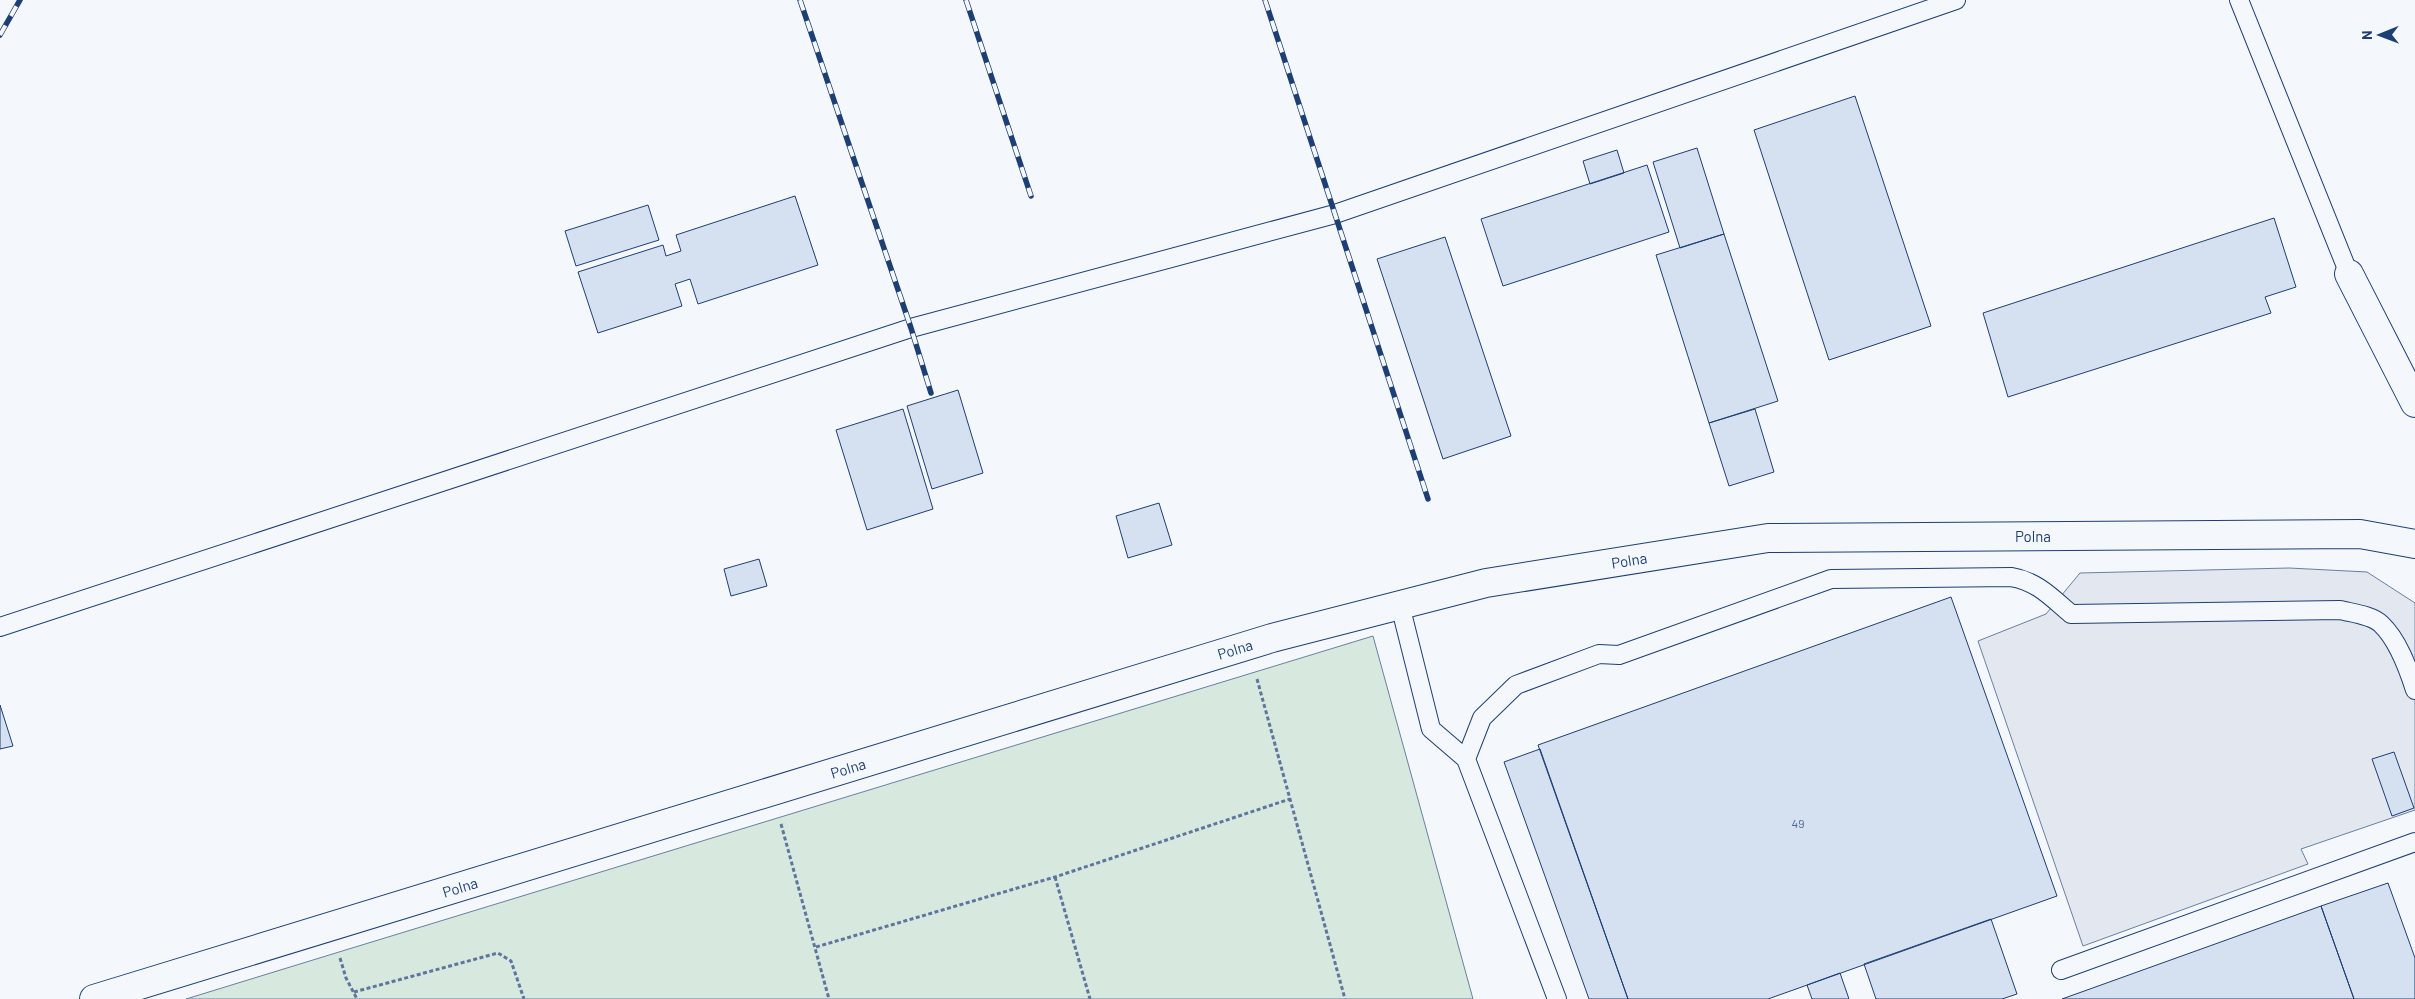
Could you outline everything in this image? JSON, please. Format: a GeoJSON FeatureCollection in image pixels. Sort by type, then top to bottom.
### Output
{"type":"FeatureCollection","features":[{"type":"Feature","properties":{"kind":"street"},"geometry":{"type":"LineString","coordinates":[[2349,274],[2415,403]]}},
{"type":"Feature","properties":{"kind":"street","name":"Polna"},"geometry":{"type":"LineString","coordinates":[[94,999],[1247,645],[1486,584],[1768,538],[2360,534],[2415,544]]}},
{"type":"Feature","properties":{"kind":"lane"},"geometry":{"type":"LineString","coordinates":[[0,627],[911,328],[1335,214],[1956,0]]}},
{"type":"Feature","properties":{"kind":"lane"},"geometry":{"type":"LineString","coordinates":[[2239,0],[2349,274]]}},
{"type":"Feature","properties":{"kind":"lane"},"geometry":{"type":"LineString","coordinates":[[1466,759],[1482,718],[1516,685],[1599,654],[1620,655],[1831,579],[2011,577],[2026,579],[2041,588],[2070,614],[2340,610],[2380,623],[2406,661],[2415,690]]}},
{"type":"Feature","properties":{"kind":"lane"},"geometry":{"type":"LineString","coordinates":[[1400,605],[1431,729],[1466,759],[1557,999]]}},
{"type":"Feature","properties":{"kind":"lane"},"geometry":{"type":"LineString","coordinates":[[2061,970],[2415,842]]}},
{"type":"Feature","properties":{"kind":"path"},"geometry":{"type":"LineString","coordinates":[[1247,645],[1345,999]]}},
{"type":"Feature","properties":{"kind":"path"},"geometry":{"type":"LineString","coordinates":[[772,792],[830,999]]}},
{"type":"Feature","properties":{"kind":"path"},"geometry":{"type":"LineString","coordinates":[[816,947],[1055,877],[1290,799]]}},
{"type":"Feature","properties":{"kind":"path"},"geometry":{"type":"LineString","coordinates":[[1055,877],[1090,999]]}},
{"type":"Feature","properties":{"kind":"path"},"geometry":{"type":"LineString","coordinates":[[334,926],[346,978],[356,999]]}},
{"type":"Feature","properties":{"kind":"path"},"geometry":{"type":"LineString","coordinates":[[354,992],[498,953],[511,961],[524,999]]}},
{"type":"Feature","properties":{"kind":"shaded area"},"geometry":{"type":"Polygon","coordinates":[[[2289,568],[2367,572],[2415,603],[2415,810],[2301,849],[2308,864],[2083,946],[1978,641],[2046,614],[2080,573],[2289,568]]]}},
{"type":"Feature","properties":{"kind":"shaded area"},"geometry":{"type":"Polygon","coordinates":[[[1373,636],[1473,999],[186,999],[339,952],[1373,636]]]}},
{"type":"Feature","properties":{"kind":"building"},"geometry":{"type":"Polygon","coordinates":[[[1855,96],[1931,326],[1829,360],[1754,130],[1855,96]]]}},
{"type":"Feature","properties":{"kind":"building"},"geometry":{"type":"Polygon","coordinates":[[[1697,148],[1724,234],[1680,248],[1653,162],[1697,148]]]}},
{"type":"Feature","properties":{"kind":"building"},"geometry":{"type":"Polygon","coordinates":[[[1617,150],[1624,173],[1590,184],[1583,161],[1617,150]]]}},
{"type":"Feature","properties":{"kind":"building"},"geometry":{"type":"Polygon","coordinates":[[[1647,165],[1669,232],[1503,286],[1481,219],[1647,165]]]}},
{"type":"Feature","properties":{"kind":"building"},"geometry":{"type":"Polygon","coordinates":[[[795,196],[818,265],[698,304],[690,279],[675,284],[682,306],[598,333],[578,272],[663,245],[666,256],[681,251],[676,235],[795,196]]]}},
{"type":"Feature","properties":{"kind":"building"},"geometry":{"type":"Polygon","coordinates":[[[648,205],[659,240],[576,266],[565,231],[648,205]]]}},
{"type":"Feature","properties":{"kind":"building"},"geometry":{"type":"Polygon","coordinates":[[[2274,218],[2296,287],[2265,297],[2271,313],[2008,397],[1983,313],[2274,218]]]}},
{"type":"Feature","properties":{"kind":"building"},"geometry":{"type":"Polygon","coordinates":[[[1724,234],[1778,401],[1709,423],[1656,255],[1724,234]]]}},
{"type":"Feature","properties":{"kind":"building"},"geometry":{"type":"Polygon","coordinates":[[[1445,237],[1511,436],[1443,459],[1377,259],[1445,237]]]}},
{"type":"Feature","properties":{"kind":"building"},"geometry":{"type":"Polygon","coordinates":[[[958,390],[983,473],[932,489],[907,406],[958,390]]]}},
{"type":"Feature","properties":{"kind":"building"},"geometry":{"type":"Polygon","coordinates":[[[903,409],[933,509],[867,530],[836,430],[903,409]]]}},
{"type":"Feature","properties":{"kind":"building"},"geometry":{"type":"Polygon","coordinates":[[[1755,409],[1774,472],[1729,486],[1709,423],[1755,409]]]}},
{"type":"Feature","properties":{"kind":"building"},"geometry":{"type":"Polygon","coordinates":[[[1159,503],[1172,545],[1128,558],[1116,516],[1159,503]]]}},
{"type":"Feature","properties":{"kind":"building"},"geometry":{"type":"Polygon","coordinates":[[[759,559],[767,586],[731,596],[724,569],[759,559]]]}},
{"type":"Feature","properties":{"kind":"building"},"geometry":{"type":"Polygon","coordinates":[[[1951,597],[2057,896],[1768,999],[1628,999],[1538,745],[1951,597]]]}},
{"type":"Feature","properties":{"kind":"building"},"geometry":{"type":"Polygon","coordinates":[[[0,705],[13,746],[0,749],[0,705]]]}},
{"type":"Feature","properties":{"kind":"building"},"geometry":{"type":"Polygon","coordinates":[[[1540,749],[1628,999],[1589,999],[1504,762],[1540,749]]]}},
{"type":"Feature","properties":{"kind":"building"},"geometry":{"type":"Polygon","coordinates":[[[2394,752],[2414,808],[2392,816],[2372,759],[2394,752]]]}},
{"type":"Feature","properties":{"kind":"building"},"geometry":{"type":"Polygon","coordinates":[[[2388,883],[2415,958],[2415,999],[2354,999],[2321,906],[2388,883]]]}},
{"type":"Feature","properties":{"kind":"building"},"geometry":{"type":"Polygon","coordinates":[[[2321,906],[2354,999],[2062,999],[2321,906]]]}},
{"type":"Feature","properties":{"kind":"building"},"geometry":{"type":"Polygon","coordinates":[[[1991,919],[2017,994],[2002,999],[1876,999],[1864,964],[1991,919]]]}},
{"type":"Feature","properties":{"kind":"building"},"geometry":{"type":"Polygon","coordinates":[[[1840,973],[1849,999],[1812,999],[1807,985],[1840,973]]]}},
{"type":"Feature","properties":{"kind":"railway"},"geometry":{"type":"LineString","coordinates":[[0,35],[20,0]]}},
{"type":"Feature","properties":{"kind":"railway"},"geometry":{"type":"LineString","coordinates":[[800,0],[911,328],[931,393]]}},
{"type":"Feature","properties":{"kind":"railway"},"geometry":{"type":"LineString","coordinates":[[966,0],[1031,196]]}},
{"type":"Feature","properties":{"kind":"railway"},"geometry":{"type":"LineString","coordinates":[[1265,0],[1428,499]]}}]}
